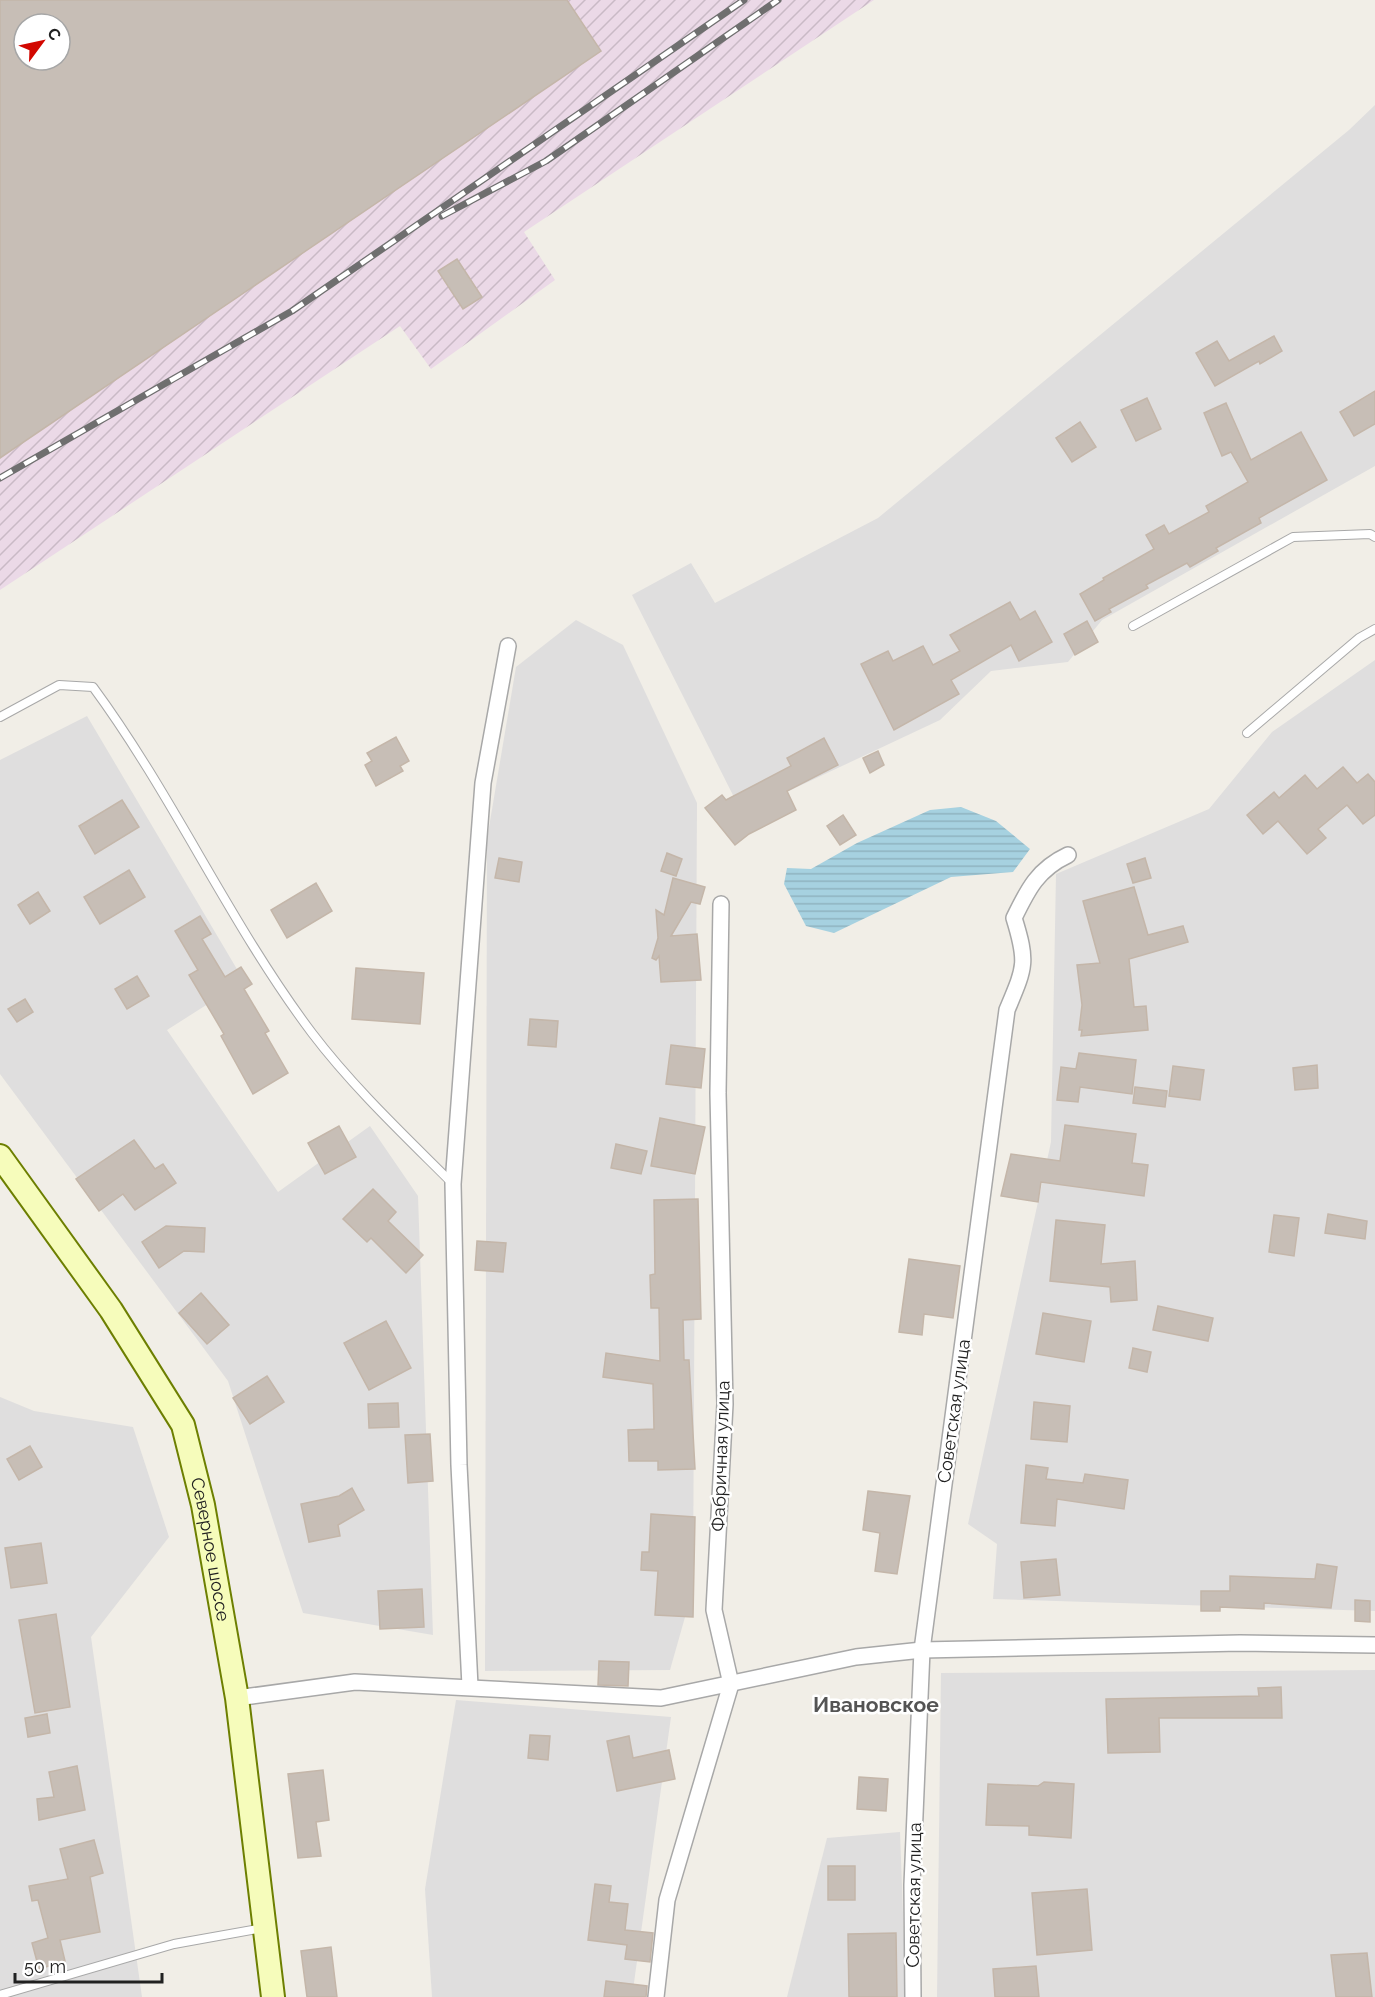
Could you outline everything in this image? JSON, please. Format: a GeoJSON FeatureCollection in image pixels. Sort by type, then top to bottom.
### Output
{"type":"FeatureCollection","features":[{"type":"Feature","properties":{"kind":"main road","name":"Северное шоссе"},"geometry":{"type":"LineString","coordinates":[[0,1156],[111,1310],[183,1425],[203,1505],[237,1698],[273,1997]]}},
{"type":"Feature","properties":{"kind":"street"},"geometry":{"type":"LineString","coordinates":[[470,1686],[459,1465],[453,1184],[483,783],[508,646]]}},
{"type":"Feature","properties":{"kind":"street","name":"Советская улица"},"geometry":{"type":"LineString","coordinates":[[913,1997],[912,1885],[922,1650],[1007,1010],[1022,974],[1024,951],[1014,918],[1025,896],[1048,864],[1068,855]]}},
{"type":"Feature","properties":{"kind":"street","name":"Фабричная улица"},"geometry":{"type":"LineString","coordinates":[[656,1997],[667,1900],[731,1683],[714,1610],[724,1404],[718,1093],[721,904]]}},
{"type":"Feature","properties":{"kind":"street"},"geometry":{"type":"LineString","coordinates":[[237,1698],[355,1682],[470,1686],[661,1698],[856,1657],[922,1650],[1240,1643],[1375,1645]]}},
{"type":"Feature","properties":{"kind":"lane"},"geometry":{"type":"LineString","coordinates":[[1133,626],[1293,537],[1370,534],[1375,537]]}},
{"type":"Feature","properties":{"kind":"lane"},"geometry":{"type":"LineString","coordinates":[[1247,734],[1359,638],[1375,629]]}},
{"type":"Feature","properties":{"kind":"lane"},"geometry":{"type":"LineString","coordinates":[[0,717],[59,685],[93,687],[121,724],[257,952],[313,1034],[390,1121],[453,1184]]}},
{"type":"Feature","properties":{"kind":"lane"},"geometry":{"type":"LineString","coordinates":[[0,1995],[174,1944],[264,1928]]}},
{"type":"Feature","properties":{"kind":"shaded area"},"geometry":{"type":"Polygon","coordinates":[[[0,0],[874,0],[524,232],[555,280],[431,369],[400,326],[0,590],[0,0]]]}},
{"type":"Feature","properties":{"kind":"shaded area"},"geometry":{"type":"Polygon","coordinates":[[[1375,105],[1375,466],[1102,620],[1068,662],[991,671],[940,720],[742,813],[632,595],[691,563],[715,603],[878,518],[1349,130],[1375,105]]]}},
{"type":"Feature","properties":{"kind":"shaded area"},"geometry":{"type":"Polygon","coordinates":[[[576,620],[623,645],[697,803],[693,1589],[670,1670],[485,1671],[487,839],[516,667],[576,620]]]}},
{"type":"Feature","properties":{"kind":"shaded area"},"geometry":{"type":"Polygon","coordinates":[[[1375,660],[1375,1611],[993,1599],[997,1544],[968,1524],[1051,1142],[1056,874],[1209,809],[1272,732],[1375,660]]]}},
{"type":"Feature","properties":{"kind":"shaded area"},"geometry":{"type":"Polygon","coordinates":[[[87,716],[244,981],[167,1030],[278,1192],[370,1126],[418,1196],[433,1635],[303,1613],[228,1381],[0,1074],[0,760],[87,716]]]}},
{"type":"Feature","properties":{"kind":"shaded area"},"geometry":{"type":"Polygon","coordinates":[[[0,1397],[34,1411],[133,1427],[169,1537],[91,1637],[142,1997],[0,1997],[0,1397]]]}},
{"type":"Feature","properties":{"kind":"shaded area"},"geometry":{"type":"Polygon","coordinates":[[[1375,1670],[1375,1997],[937,1997],[941,1673],[1375,1670]]]}},
{"type":"Feature","properties":{"kind":"shaded area"},"geometry":{"type":"Polygon","coordinates":[[[456,1700],[671,1717],[632,1997],[432,1997],[425,1889],[456,1700]]]}},
{"type":"Feature","properties":{"kind":"shaded area"},"geometry":{"type":"Polygon","coordinates":[[[900,1832],[906,1997],[787,1997],[827,1838],[900,1832]]]}},
{"type":"Feature","properties":{"kind":"water"},"geometry":{"type":"Polygon","coordinates":[[[961,807],[996,821],[1030,849],[1013,872],[951,877],[834,933],[806,926],[784,884],[787,868],[811,869],[857,843],[930,810],[961,807]]]}},
{"type":"Feature","properties":{"kind":"building"},"geometry":{"type":"Polygon","coordinates":[[[0,0],[567,0],[601,51],[0,458],[0,0]]]}},
{"type":"Feature","properties":{"kind":"building"},"geometry":{"type":"Polygon","coordinates":[[[457,259],[482,297],[463,309],[438,271],[457,259]]]}},
{"type":"Feature","properties":{"kind":"building"},"geometry":{"type":"Polygon","coordinates":[[[1274,336],[1282,351],[1215,386],[1196,353],[1217,341],[1229,361],[1274,336]]]}},
{"type":"Feature","properties":{"kind":"building"},"geometry":{"type":"Polygon","coordinates":[[[1375,391],[1375,424],[1354,436],[1340,412],[1375,391]]]}},
{"type":"Feature","properties":{"kind":"building"},"geometry":{"type":"Polygon","coordinates":[[[1147,398],[1161,429],[1136,441],[1121,410],[1147,398]]]}},
{"type":"Feature","properties":{"kind":"building"},"geometry":{"type":"Polygon","coordinates":[[[1226,403],[1251,460],[1301,432],[1327,480],[1259,518],[1261,523],[1216,548],[1218,551],[1190,567],[1187,563],[1146,585],[1148,588],[1109,609],[1111,612],[1095,621],[1080,594],[1154,549],[1146,535],[1164,525],[1169,534],[1209,512],[1206,506],[1248,482],[1231,452],[1222,456],[1204,413],[1226,403]]]}},
{"type":"Feature","properties":{"kind":"building"},"geometry":{"type":"Polygon","coordinates":[[[1080,422],[1096,447],[1072,462],[1056,438],[1080,422]]]}},
{"type":"Feature","properties":{"kind":"building"},"geometry":{"type":"Polygon","coordinates":[[[1010,602],[1020,620],[1035,611],[1052,642],[1019,661],[1011,645],[951,680],[959,694],[894,730],[861,664],[888,651],[893,661],[923,646],[933,665],[960,651],[950,635],[1010,602]]]}},
{"type":"Feature","properties":{"kind":"building"},"geometry":{"type":"Polygon","coordinates":[[[1087,621],[1098,642],[1075,655],[1064,634],[1087,621]]]}},
{"type":"Feature","properties":{"kind":"building"},"geometry":{"type":"Polygon","coordinates":[[[396,737],[409,761],[400,766],[403,771],[376,786],[365,765],[372,761],[367,753],[396,737]]]}},
{"type":"Feature","properties":{"kind":"building"},"geometry":{"type":"Polygon","coordinates":[[[824,738],[838,765],[787,791],[796,810],[749,834],[735,845],[705,808],[722,795],[726,800],[791,766],[787,758],[824,738]]]}},
{"type":"Feature","properties":{"kind":"building"},"geometry":{"type":"Polygon","coordinates":[[[878,751],[884,765],[870,773],[863,758],[878,751]]]}},
{"type":"Feature","properties":{"kind":"building"},"geometry":{"type":"Polygon","coordinates":[[[1343,767],[1357,783],[1368,774],[1375,782],[1375,815],[1363,824],[1347,805],[1318,829],[1326,838],[1307,854],[1278,821],[1263,834],[1247,815],[1274,792],[1279,798],[1305,775],[1317,789],[1343,767]]]}},
{"type":"Feature","properties":{"kind":"building"},"geometry":{"type":"Polygon","coordinates":[[[122,800],[139,827],[95,854],[79,826],[122,800]]]}},
{"type":"Feature","properties":{"kind":"building"},"geometry":{"type":"Polygon","coordinates":[[[843,815],[856,835],[840,845],[827,826],[843,815]]]}},
{"type":"Feature","properties":{"kind":"building"},"geometry":{"type":"Polygon","coordinates":[[[667,853],[682,859],[676,876],[661,871],[667,853]]]}},
{"type":"Feature","properties":{"kind":"building"},"geometry":{"type":"Polygon","coordinates":[[[499,858],[522,862],[519,882],[495,878],[499,858]]]}},
{"type":"Feature","properties":{"kind":"building"},"geometry":{"type":"Polygon","coordinates":[[[1145,858],[1151,878],[1133,883],[1127,864],[1145,858]]]}},
{"type":"Feature","properties":{"kind":"building"},"geometry":{"type":"Polygon","coordinates":[[[129,870],[145,897],[100,924],[84,897],[129,870]]]}},
{"type":"Feature","properties":{"kind":"building"},"geometry":{"type":"Polygon","coordinates":[[[673,878],[705,887],[700,904],[691,902],[671,936],[697,934],[701,980],[661,982],[659,956],[656,960],[652,958],[658,938],[656,910],[664,915],[673,878]]]}},
{"type":"Feature","properties":{"kind":"building"},"geometry":{"type":"Polygon","coordinates":[[[316,883],[332,911],[287,938],[271,910],[316,883]]]}},
{"type":"Feature","properties":{"kind":"building"},"geometry":{"type":"Polygon","coordinates":[[[1134,887],[1148,935],[1183,926],[1188,942],[1129,959],[1134,1007],[1146,1006],[1148,1030],[1081,1036],[1082,1030],[1079,1030],[1082,1005],[1077,965],[1100,963],[1083,901],[1134,887]]]}},
{"type":"Feature","properties":{"kind":"building"},"geometry":{"type":"Polygon","coordinates":[[[38,892],[50,911],[30,924],[18,905],[38,892]]]}},
{"type":"Feature","properties":{"kind":"building"},"geometry":{"type":"Polygon","coordinates":[[[200,916],[211,934],[202,939],[225,977],[241,967],[252,984],[244,989],[269,1031],[265,1033],[288,1073],[253,1094],[221,1036],[224,1034],[189,975],[198,970],[175,931],[200,916]]]}},
{"type":"Feature","properties":{"kind":"building"},"geometry":{"type":"Polygon","coordinates":[[[356,968],[424,973],[420,1024],[352,1019],[356,968]]]}},
{"type":"Feature","properties":{"kind":"building"},"geometry":{"type":"Polygon","coordinates":[[[137,976],[149,996],[127,1009],[115,989],[137,976]]]}},
{"type":"Feature","properties":{"kind":"building"},"geometry":{"type":"Polygon","coordinates":[[[25,999],[33,1012],[17,1022],[8,1009],[25,999]]]}},
{"type":"Feature","properties":{"kind":"building"},"geometry":{"type":"Polygon","coordinates":[[[530,1019],[558,1021],[556,1047],[528,1045],[530,1019]]]}},
{"type":"Feature","properties":{"kind":"building"},"geometry":{"type":"Polygon","coordinates":[[[671,1045],[705,1049],[701,1088],[666,1084],[671,1045]]]}},
{"type":"Feature","properties":{"kind":"building"},"geometry":{"type":"Polygon","coordinates":[[[1079,1053],[1136,1060],[1132,1094],[1080,1087],[1078,1102],[1057,1100],[1061,1067],[1076,1069],[1079,1053]]]}},
{"type":"Feature","properties":{"kind":"building"},"geometry":{"type":"Polygon","coordinates":[[[1317,1065],[1318,1088],[1295,1090],[1293,1068],[1317,1065]]]}},
{"type":"Feature","properties":{"kind":"building"},"geometry":{"type":"Polygon","coordinates":[[[1173,1066],[1204,1070],[1200,1100],[1169,1096],[1173,1066]]]}},
{"type":"Feature","properties":{"kind":"building"},"geometry":{"type":"Polygon","coordinates":[[[1135,1087],[1167,1091],[1165,1107],[1133,1103],[1135,1087]]]}},
{"type":"Feature","properties":{"kind":"building"},"geometry":{"type":"Polygon","coordinates":[[[660,1118],[705,1127],[695,1174],[651,1166],[660,1118]]]}},
{"type":"Feature","properties":{"kind":"building"},"geometry":{"type":"Polygon","coordinates":[[[1065,1125],[1136,1134],[1132,1163],[1148,1165],[1144,1196],[1041,1182],[1038,1202],[1001,1196],[1011,1154],[1060,1161],[1065,1125]]]}},
{"type":"Feature","properties":{"kind":"building"},"geometry":{"type":"Polygon","coordinates":[[[339,1126],[356,1157],[325,1174],[308,1143],[339,1126]]]}},
{"type":"Feature","properties":{"kind":"building"},"geometry":{"type":"Polygon","coordinates":[[[134,1140],[155,1169],[163,1164],[176,1183],[135,1210],[123,1194],[99,1211],[76,1179],[134,1140]]]}},
{"type":"Feature","properties":{"kind":"building"},"geometry":{"type":"Polygon","coordinates":[[[616,1144],[647,1151],[641,1174],[611,1168],[616,1144]]]}},
{"type":"Feature","properties":{"kind":"building"},"geometry":{"type":"Polygon","coordinates":[[[373,1189],[396,1212],[388,1221],[423,1255],[406,1273],[371,1238],[367,1242],[343,1219],[373,1189]]]}},
{"type":"Feature","properties":{"kind":"building"},"geometry":{"type":"Polygon","coordinates":[[[698,1199],[701,1319],[683,1320],[684,1360],[689,1360],[695,1469],[658,1470],[658,1461],[629,1461],[628,1430],[654,1429],[653,1384],[603,1377],[606,1353],[660,1361],[659,1308],[651,1308],[650,1275],[655,1274],[654,1200],[698,1199]]]}},
{"type":"Feature","properties":{"kind":"building"},"geometry":{"type":"Polygon","coordinates":[[[1328,1214],[1367,1221],[1365,1239],[1325,1233],[1328,1214]]]}},
{"type":"Feature","properties":{"kind":"building"},"geometry":{"type":"Polygon","coordinates":[[[1274,1215],[1299,1218],[1294,1256],[1269,1252],[1274,1215]]]}},
{"type":"Feature","properties":{"kind":"building"},"geometry":{"type":"Polygon","coordinates":[[[1056,1220],[1105,1225],[1101,1264],[1135,1261],[1137,1300],[1111,1302],[1110,1287],[1050,1281],[1056,1220]]]}},
{"type":"Feature","properties":{"kind":"building"},"geometry":{"type":"Polygon","coordinates":[[[166,1226],[205,1228],[204,1252],[184,1251],[159,1268],[142,1242],[166,1226]]]}},
{"type":"Feature","properties":{"kind":"building"},"geometry":{"type":"Polygon","coordinates":[[[477,1241],[506,1243],[503,1272],[475,1270],[477,1241]]]}},
{"type":"Feature","properties":{"kind":"building"},"geometry":{"type":"Polygon","coordinates":[[[909,1259],[960,1266],[953,1318],[924,1314],[922,1335],[899,1332],[909,1259]]]}},
{"type":"Feature","properties":{"kind":"building"},"geometry":{"type":"Polygon","coordinates":[[[201,1293],[229,1325],[207,1344],[179,1313],[201,1293]]]}},
{"type":"Feature","properties":{"kind":"building"},"geometry":{"type":"Polygon","coordinates":[[[1158,1306],[1213,1318],[1208,1341],[1153,1330],[1158,1306]]]}},
{"type":"Feature","properties":{"kind":"building"},"geometry":{"type":"Polygon","coordinates":[[[1043,1313],[1091,1321],[1084,1362],[1036,1354],[1043,1313]]]}},
{"type":"Feature","properties":{"kind":"building"},"geometry":{"type":"Polygon","coordinates":[[[386,1321],[411,1368],[369,1390],[344,1343],[386,1321]]]}},
{"type":"Feature","properties":{"kind":"building"},"geometry":{"type":"Polygon","coordinates":[[[1133,1348],[1151,1352],[1147,1372],[1129,1368],[1133,1348]]]}},
{"type":"Feature","properties":{"kind":"building"},"geometry":{"type":"Polygon","coordinates":[[[267,1376],[284,1402],[250,1424],[233,1398],[267,1376]]]}},
{"type":"Feature","properties":{"kind":"building"},"geometry":{"type":"Polygon","coordinates":[[[1034,1402],[1070,1406],[1067,1442],[1031,1439],[1034,1402]]]}},
{"type":"Feature","properties":{"kind":"building"},"geometry":{"type":"Polygon","coordinates":[[[398,1403],[399,1427],[369,1428],[368,1404],[398,1403]]]}},
{"type":"Feature","properties":{"kind":"building"},"geometry":{"type":"Polygon","coordinates":[[[430,1434],[433,1481],[408,1483],[405,1435],[430,1434]]]}},
{"type":"Feature","properties":{"kind":"building"},"geometry":{"type":"Polygon","coordinates":[[[30,1446],[42,1467],[19,1480],[7,1459],[30,1446]]]}},
{"type":"Feature","properties":{"kind":"building"},"geometry":{"type":"Polygon","coordinates":[[[1026,1465],[1048,1468],[1046,1479],[1083,1483],[1085,1474],[1128,1480],[1124,1509],[1057,1499],[1055,1526],[1021,1523],[1026,1465]]]}},
{"type":"Feature","properties":{"kind":"building"},"geometry":{"type":"Polygon","coordinates":[[[352,1488],[364,1510],[338,1525],[340,1536],[309,1542],[301,1504],[339,1496],[352,1488]]]}},
{"type":"Feature","properties":{"kind":"building"},"geometry":{"type":"Polygon","coordinates":[[[868,1491],[910,1496],[897,1574],[875,1571],[880,1533],[863,1530],[868,1491]]]}},
{"type":"Feature","properties":{"kind":"building"},"geometry":{"type":"Polygon","coordinates":[[[651,1514],[695,1517],[693,1617],[655,1615],[658,1571],[641,1570],[642,1552],[649,1552],[651,1514]]]}},
{"type":"Feature","properties":{"kind":"building"},"geometry":{"type":"Polygon","coordinates":[[[41,1543],[47,1583],[11,1588],[5,1548],[41,1543]]]}},
{"type":"Feature","properties":{"kind":"building"},"geometry":{"type":"Polygon","coordinates":[[[1056,1559],[1060,1595],[1024,1598],[1021,1562],[1056,1559]]]}},
{"type":"Feature","properties":{"kind":"building"},"geometry":{"type":"Polygon","coordinates":[[[1317,1564],[1337,1567],[1331,1608],[1264,1603],[1264,1609],[1220,1607],[1220,1611],[1201,1611],[1201,1591],[1230,1591],[1230,1576],[1315,1579],[1317,1564]]]}},
{"type":"Feature","properties":{"kind":"building"},"geometry":{"type":"Polygon","coordinates":[[[422,1589],[424,1627],[380,1629],[378,1591],[422,1589]]]}},
{"type":"Feature","properties":{"kind":"building"},"geometry":{"type":"Polygon","coordinates":[[[1355,1600],[1370,1601],[1370,1622],[1355,1621],[1355,1600]]]}},
{"type":"Feature","properties":{"kind":"building"},"geometry":{"type":"Polygon","coordinates":[[[56,1614],[70,1707],[35,1713],[19,1620],[56,1614]]]}},
{"type":"Feature","properties":{"kind":"building"},"geometry":{"type":"Polygon","coordinates":[[[599,1661],[629,1662],[628,1686],[598,1685],[599,1661]]]}},
{"type":"Feature","properties":{"kind":"building"},"geometry":{"type":"Polygon","coordinates":[[[1281,1687],[1282,1718],[1159,1718],[1160,1752],[1108,1753],[1106,1699],[1259,1696],[1258,1688],[1281,1687]]]}},
{"type":"Feature","properties":{"kind":"building"},"geometry":{"type":"Polygon","coordinates":[[[47,1714],[50,1733],[28,1737],[25,1718],[47,1714]]]}},
{"type":"Feature","properties":{"kind":"building"},"geometry":{"type":"Polygon","coordinates":[[[530,1735],[550,1736],[548,1760],[528,1758],[530,1735]]]}},
{"type":"Feature","properties":{"kind":"building"},"geometry":{"type":"Polygon","coordinates":[[[629,1736],[633,1758],[669,1750],[675,1779],[617,1791],[607,1741],[629,1736]]]}},
{"type":"Feature","properties":{"kind":"building"},"geometry":{"type":"Polygon","coordinates":[[[77,1766],[85,1810],[39,1820],[37,1799],[54,1797],[49,1772],[77,1766]]]}},
{"type":"Feature","properties":{"kind":"building"},"geometry":{"type":"Polygon","coordinates":[[[323,1770],[329,1820],[316,1822],[321,1856],[298,1858],[288,1774],[323,1770]]]}},
{"type":"Feature","properties":{"kind":"building"},"geometry":{"type":"Polygon","coordinates":[[[859,1777],[888,1779],[886,1811],[857,1809],[859,1777]]]}},
{"type":"Feature","properties":{"kind":"building"},"geometry":{"type":"Polygon","coordinates":[[[1044,1782],[1074,1784],[1071,1838],[1029,1835],[1029,1826],[986,1825],[988,1784],[1038,1786],[1044,1782]]]}},
{"type":"Feature","properties":{"kind":"building"},"geometry":{"type":"Polygon","coordinates":[[[94,1840],[103,1873],[90,1877],[100,1932],[60,1940],[65,1961],[39,1969],[32,1943],[48,1938],[38,1900],[32,1901],[29,1886],[68,1879],[60,1849],[94,1840]]]}},
{"type":"Feature","properties":{"kind":"building"},"geometry":{"type":"Polygon","coordinates":[[[828,1866],[855,1866],[855,1900],[828,1900],[828,1866]]]}},
{"type":"Feature","properties":{"kind":"building"},"geometry":{"type":"Polygon","coordinates":[[[595,1884],[611,1886],[609,1902],[628,1904],[625,1930],[653,1933],[650,1962],[625,1959],[627,1945],[588,1940],[595,1884]]]}},
{"type":"Feature","properties":{"kind":"building"},"geometry":{"type":"Polygon","coordinates":[[[1087,1889],[1092,1950],[1037,1955],[1032,1893],[1087,1889]]]}},
{"type":"Feature","properties":{"kind":"building"},"geometry":{"type":"Polygon","coordinates":[[[896,1933],[897,1997],[849,1997],[848,1934],[896,1933]]]}},
{"type":"Feature","properties":{"kind":"building"},"geometry":{"type":"Polygon","coordinates":[[[331,1947],[337,1997],[307,1997],[301,1951],[331,1947]]]}},
{"type":"Feature","properties":{"kind":"building"},"geometry":{"type":"Polygon","coordinates":[[[1367,1953],[1372,1997],[1336,1997],[1331,1955],[1367,1953]]]}},
{"type":"Feature","properties":{"kind":"building"},"geometry":{"type":"Polygon","coordinates":[[[1036,1966],[1039,1997],[995,1997],[993,1969],[1036,1966]]]}},
{"type":"Feature","properties":{"kind":"building"},"geometry":{"type":"Polygon","coordinates":[[[606,1981],[647,1986],[646,1997],[604,1997],[606,1981]]]}},
{"type":"Feature","properties":{"kind":"railway"},"geometry":{"type":"LineString","coordinates":[[0,478],[292,311],[744,0]]}},
{"type":"Feature","properties":{"kind":"railway"},"geometry":{"type":"LineString","coordinates":[[442,216],[546,161],[778,0]]}},
{"type":"Feature","properties":{"kind":"district","name":"Ивановское"},"geometry":{"type":"Point","coordinates":[876,1705]}}]}
